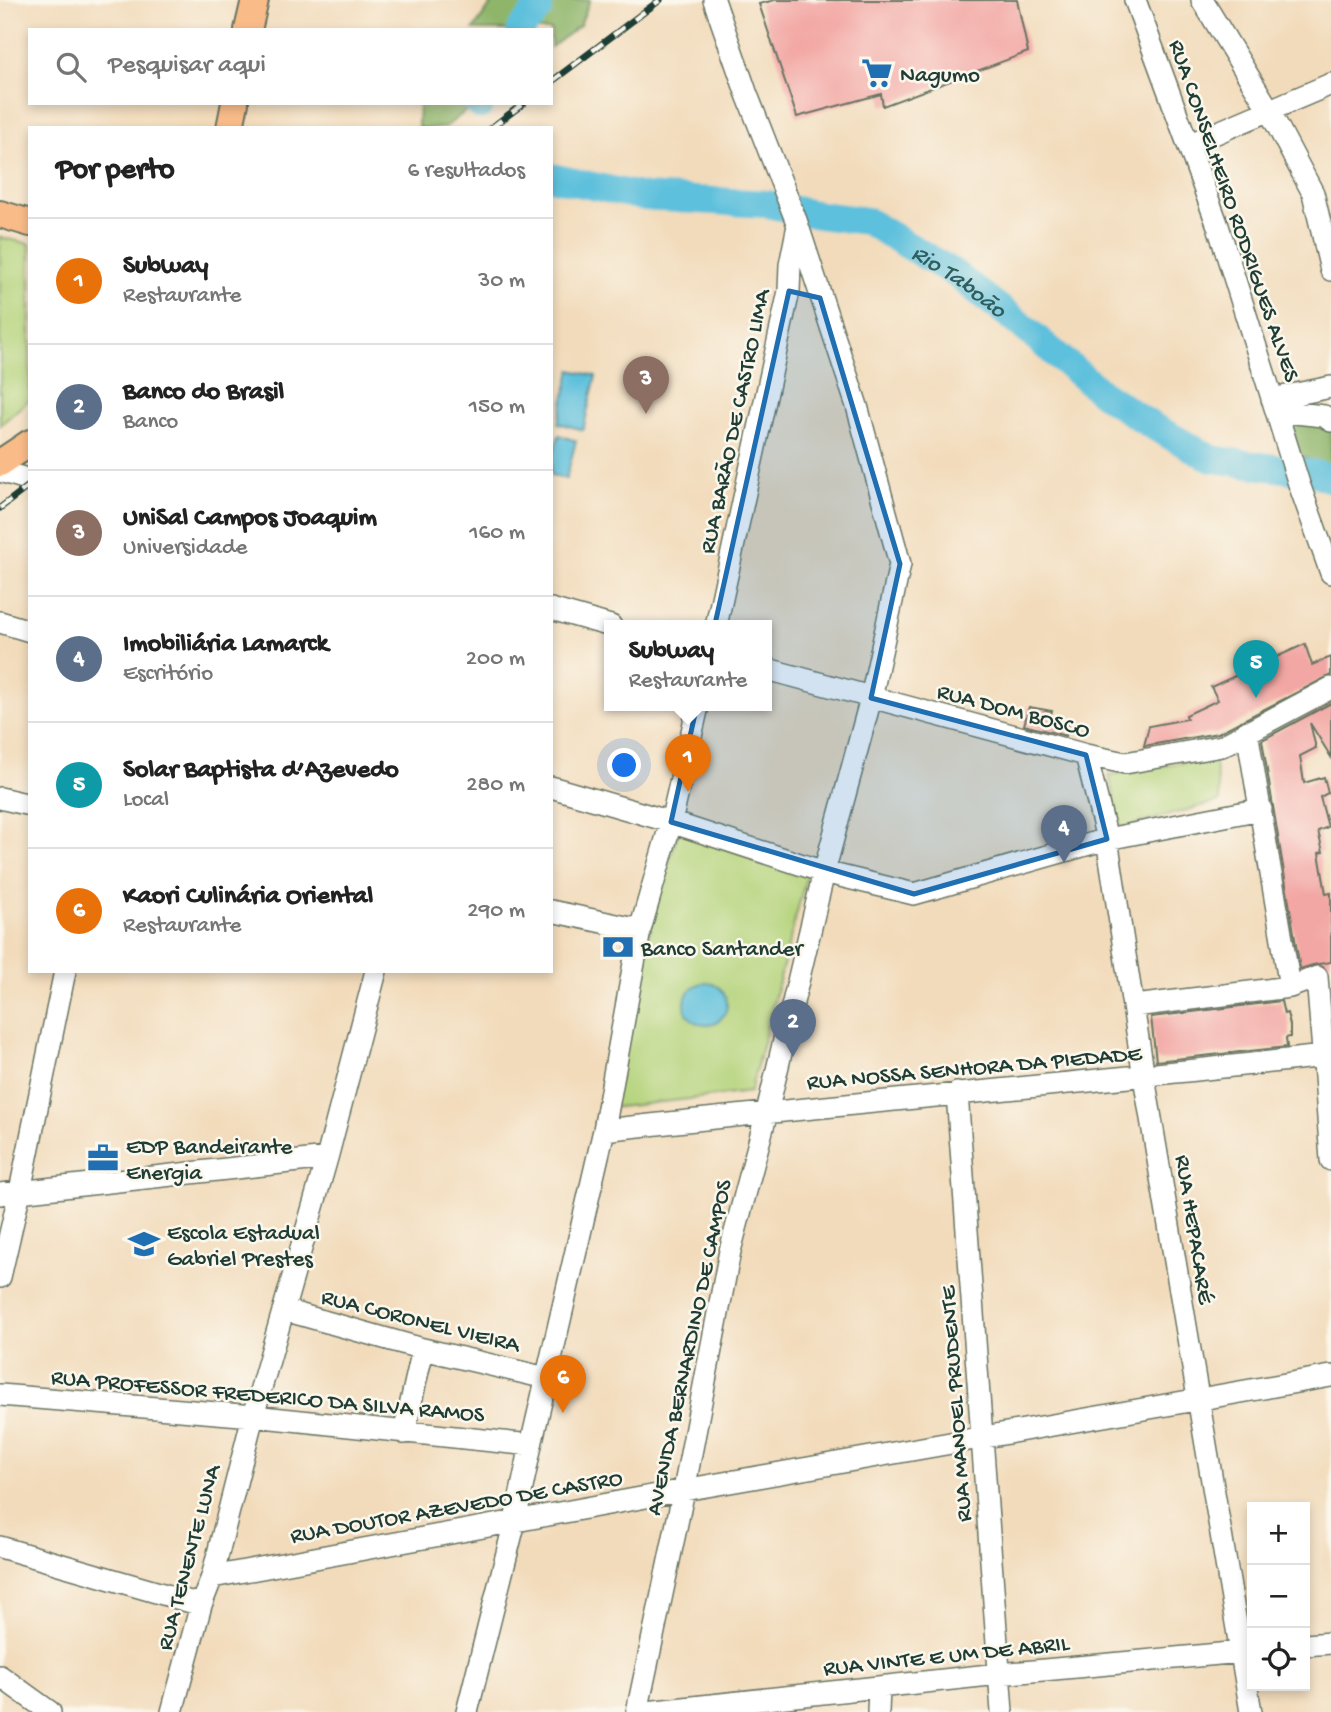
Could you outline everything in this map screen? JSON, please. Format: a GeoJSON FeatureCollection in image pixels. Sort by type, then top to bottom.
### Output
{"type":"FeatureCollection","features":[{"type":"Feature","properties":{"kind":"main road"},"geometry":{"type":"LineString","coordinates":[[248,28],[255,0]]}},
{"type":"Feature","properties":{"kind":"main road"},"geometry":{"type":"LineString","coordinates":[[230,126],[235,105]]}},
{"type":"Feature","properties":{"kind":"main road"},"geometry":{"type":"LineString","coordinates":[[0,214],[28,222]]}},
{"type":"Feature","properties":{"kind":"main road"},"geometry":{"type":"LineString","coordinates":[[0,463],[28,444]]}},
{"type":"Feature","properties":{"kind":"street"},"geometry":{"type":"LineString","coordinates":[[714,0],[723,28]]}},
{"type":"Feature","properties":{"kind":"street"},"geometry":{"type":"LineString","coordinates":[[720,0],[723,28]]}},
{"type":"Feature","properties":{"kind":"street","name":"RUA CONSELHEIRO RODRIGUES ALVES"},"geometry":{"type":"LineString","coordinates":[[1135,0],[1218,226],[1298,484],[1331,573]]}},
{"type":"Feature","properties":{"kind":"street"},"geometry":{"type":"LineString","coordinates":[[1202,0],[1269,110],[1312,193],[1331,270]]}},
{"type":"Feature","properties":{"kind":"street","name":"AVENIDA BERNARDINO DE CAMPOS"},"geometry":{"type":"LineString","coordinates":[[638,1712],[730,1251],[768,1112],[824,872],[871,698],[900,564],[857,406],[797,223],[723,28]]}},
{"type":"Feature","properties":{"kind":"street"},"geometry":{"type":"LineString","coordinates":[[1188,145],[1331,84]]}},
{"type":"Feature","properties":{"kind":"street","name":"RUA BARÃO DE CASTRO LIMA"},"geometry":{"type":"LineString","coordinates":[[717,620],[789,291],[797,223]]}},
{"type":"Feature","properties":{"kind":"street"},"geometry":{"type":"LineString","coordinates":[[790,265],[813,277]]}},
{"type":"Feature","properties":{"kind":"street"},"geometry":{"type":"LineString","coordinates":[[789,291],[820,298]]}},
{"type":"Feature","properties":{"kind":"street"},"geometry":{"type":"LineString","coordinates":[[1331,390],[1327,419],[1274,405],[1331,390]]}},
{"type":"Feature","properties":{"kind":"street"},"geometry":{"type":"LineString","coordinates":[[0,471],[28,479]]}},
{"type":"Feature","properties":{"kind":"street"},"geometry":{"type":"LineString","coordinates":[[553,610],[604,624]]}},
{"type":"Feature","properties":{"kind":"street"},"geometry":{"type":"LineString","coordinates":[[0,622],[28,630]]}},
{"type":"Feature","properties":{"kind":"street","name":"RUA DOM BOSCO"},"geometry":{"type":"LineString","coordinates":[[772,670],[1125,764],[1222,746],[1331,688]]}},
{"type":"Feature","properties":{"kind":"street"},"geometry":{"type":"LineString","coordinates":[[467,1712],[515,1521],[604,1130],[640,930],[671,822],[697,711]]}},
{"type":"Feature","properties":{"kind":"street"},"geometry":{"type":"LineString","coordinates":[[1247,731],[1290,987]]}},
{"type":"Feature","properties":{"kind":"street","name":"RUA HEPACARÉ"},"geometry":{"type":"LineString","coordinates":[[1086,755],[1107,839],[1198,1399],[1247,1651]]}},
{"type":"Feature","properties":{"kind":"street"},"geometry":{"type":"LineString","coordinates":[[553,788],[671,822],[824,872],[914,894],[1107,839],[1261,809]]}},
{"type":"Feature","properties":{"kind":"street"},"geometry":{"type":"LineString","coordinates":[[0,799],[28,805]]}},
{"type":"Feature","properties":{"kind":"street"},"geometry":{"type":"LineString","coordinates":[[553,911],[640,930]]}},
{"type":"Feature","properties":{"kind":"street"},"geometry":{"type":"LineString","coordinates":[[0,1277],[10,1193],[65,973]]}},
{"type":"Feature","properties":{"kind":"street","name":"RUA TENENTE LUNA"},"geometry":{"type":"LineString","coordinates":[[172,1712],[201,1605],[212,1577],[253,1416],[327,1158],[375,973]]}},
{"type":"Feature","properties":{"kind":"street"},"geometry":{"type":"LineString","coordinates":[[1134,1006],[1290,987],[1324,976],[1331,1160]]}},
{"type":"Feature","properties":{"kind":"street","name":"RUA NOSSA SENHORA DA PIEDADE"},"geometry":{"type":"LineString","coordinates":[[604,1130],[957,1093],[1144,1077],[1326,1069]]}},
{"type":"Feature","properties":{"kind":"street","name":"RUA MANOEL PRUDENTE"},"geometry":{"type":"LineString","coordinates":[[957,1093],[1002,1712]]}},
{"type":"Feature","properties":{"kind":"street"},"geometry":{"type":"LineString","coordinates":[[10,1193],[327,1158]]}},
{"type":"Feature","properties":{"kind":"street","name":"RUA CORONEL VIEIRA"},"geometry":{"type":"LineString","coordinates":[[284,1310],[423,1349],[546,1378]]}},
{"type":"Feature","properties":{"kind":"street"},"geometry":{"type":"LineString","coordinates":[[404,1433],[423,1349]]}},
{"type":"Feature","properties":{"kind":"street","name":"RUA DOUTOR AZEVEDO DE CASTRO"},"geometry":{"type":"LineString","coordinates":[[212,1577],[684,1490],[1331,1376]]}},
{"type":"Feature","properties":{"kind":"street","name":"RUA PROFESSOR FREDERICO DA SILVA RAMOS"},"geometry":{"type":"LineString","coordinates":[[0,1395],[253,1416],[531,1445]]}},
{"type":"Feature","properties":{"kind":"street"},"geometry":{"type":"LineString","coordinates":[[0,1547],[201,1605]]}},
{"type":"Feature","properties":{"kind":"street"},"geometry":{"type":"LineString","coordinates":[[1310,1645],[1331,1643]]}},
{"type":"Feature","properties":{"kind":"street","name":"RUA VINTE E UM DE ABRIL"},"geometry":{"type":"LineString","coordinates":[[646,1712],[710,1708],[999,1674],[1247,1651]]}},
{"type":"Feature","properties":{"kind":"street"},"geometry":{"type":"LineString","coordinates":[[0,1676],[50,1712]]}},
{"type":"Feature","properties":{"kind":"street"},"geometry":{"type":"LineString","coordinates":[[878,1712],[879,1688]]}},
{"type":"Feature","properties":{"kind":"street","name":"RUA HEPACARÉ"},"geometry":{"type":"LineString","coordinates":[[1250,1691],[1251,1712]]}},
{"type":"Feature","properties":{"kind":"highlighted area"},"geometry":{"type":"Polygon","coordinates":[[[789,291],[820,298],[900,564],[871,698],[1086,755],[1107,839],[914,894],[671,822],[789,291]]]}},
{"type":"Feature","properties":{"kind":"green space"},"geometry":{"type":"Polygon","coordinates":[[[494,0],[590,0],[580,25],[553,45],[553,28],[474,28],[494,0]]]}},
{"type":"Feature","properties":{"kind":"green space"},"geometry":{"type":"Polygon","coordinates":[[[419,105],[473,105],[447,126],[418,126],[419,105]]]}},
{"type":"Feature","properties":{"kind":"green space"},"geometry":{"type":"Polygon","coordinates":[[[0,237],[28,244],[28,401],[0,425],[0,237]]]}},
{"type":"Feature","properties":{"kind":"green space"},"geometry":{"type":"Polygon","coordinates":[[[1291,416],[1331,429],[1331,467],[1297,455],[1291,416]]]}},
{"type":"Feature","properties":{"kind":"green space"},"geometry":{"type":"Polygon","coordinates":[[[1214,757],[1220,801],[1121,828],[1109,775],[1214,757]]]}},
{"type":"Feature","properties":{"kind":"green space"},"geometry":{"type":"Polygon","coordinates":[[[678,831],[808,870],[750,1092],[609,1108],[650,930],[678,831]]]}},
{"type":"Feature","properties":{"kind":"water"},"geometry":{"type":"Polygon","coordinates":[[[571,370],[596,376],[583,430],[558,423],[571,370]]]}},
{"type":"Feature","properties":{"kind":"water"},"geometry":{"type":"Polygon","coordinates":[[[559,435],[576,441],[566,479],[553,476],[553,454],[559,435]]]}},
{"type":"Feature","properties":{"kind":"water"},"geometry":{"type":"Polygon","coordinates":[[[706,983],[721,989],[727,1004],[721,1019],[706,1025],[691,1019],[685,1004],[691,989],[706,983]]]}},
{"type":"Feature","properties":{"kind":"building","name":"Nagumo"},"geometry":{"type":"Polygon","coordinates":[[[775,0],[1017,0],[1028,52],[883,106],[881,94],[797,117],[759,4],[775,0]]]}},
{"type":"Feature","properties":{"kind":"building"},"geometry":{"type":"Polygon","coordinates":[[[1305,644],[1312,665],[1331,657],[1331,675],[1218,733],[1144,746],[1149,726],[1187,719],[1186,715],[1218,700],[1211,687],[1305,644]]]}},
{"type":"Feature","properties":{"kind":"building"},"geometry":{"type":"Polygon","coordinates":[[[1331,703],[1331,757],[1310,723],[1316,748],[1300,756],[1304,783],[1324,777],[1328,793],[1320,797],[1328,827],[1318,831],[1323,852],[1319,853],[1326,894],[1331,893],[1331,962],[1300,969],[1262,740],[1331,703]]]}},
{"type":"Feature","properties":{"kind":"building"},"geometry":{"type":"Polygon","coordinates":[[[1029,707],[1052,711],[1049,719],[1068,724],[1066,736],[1024,725],[1029,707]]]}},
{"type":"Feature","properties":{"kind":"building"},"geometry":{"type":"Polygon","coordinates":[[[1281,1001],[1290,1025],[1290,1037],[1286,1038],[1287,1047],[1156,1061],[1151,1017],[1281,1001]]]}},
{"type":"Feature","properties":{"kind":"waterway"},"geometry":{"type":"LineString","coordinates":[[522,28],[539,8],[535,0]]}},
{"type":"Feature","properties":{"kind":"waterway","name":"Rio Taboão"},"geometry":{"type":"LineString","coordinates":[[553,177],[644,197],[767,204],[819,215],[867,221],[954,273],[1102,393],[1149,424],[1212,459],[1319,474],[1331,479]]}},
{"type":"Feature","properties":{"kind":"railway"},"geometry":{"type":"LineString","coordinates":[[553,80],[660,0]]}},
{"type":"Feature","properties":{"kind":"railway"},"geometry":{"type":"LineString","coordinates":[[494,126],[521,105]]}},
{"type":"Feature","properties":{"kind":"railway"},"geometry":{"type":"LineString","coordinates":[[0,508],[28,487]]}},
{"type":"Feature","properties":{"kind":"place","name":"Nagumo"},"geometry":{"type":"Point","coordinates":[877,73]}},
{"type":"Feature","properties":{"kind":"place","name":"UniSal Campos Joaquim"},"geometry":{"type":"Point","coordinates":[646,414]}},
{"type":"Feature","properties":{"kind":"place","name":"Solar Baptista d’Azevedo"},"geometry":{"type":"Point","coordinates":[1256,698]}},
{"type":"Feature","properties":{"kind":"place","name":"Subway"},"geometry":{"type":"Point","coordinates":[688,792]}},
{"type":"Feature","properties":{"kind":"place","name":"Imobiliária Lamarck"},"geometry":{"type":"Point","coordinates":[1064,863]}},
{"type":"Feature","properties":{"kind":"place","name":"Banco Santander"},"geometry":{"type":"Point","coordinates":[618,947]}},
{"type":"Feature","properties":{"kind":"place","name":"Banco do Brasil"},"geometry":{"type":"Point","coordinates":[793,1057]}},
{"type":"Feature","properties":{"kind":"place","name":"EDP Bandeirante Energia"},"geometry":{"type":"Point","coordinates":[103,1158]}},
{"type":"Feature","properties":{"kind":"place","name":"Escola Estadual Gabriel Prestes"},"geometry":{"type":"Point","coordinates":[144,1244]}},
{"type":"Feature","properties":{"kind":"place","name":"Kaori Culinária Oriental"},"geometry":{"type":"Point","coordinates":[563,1413]}}]}
